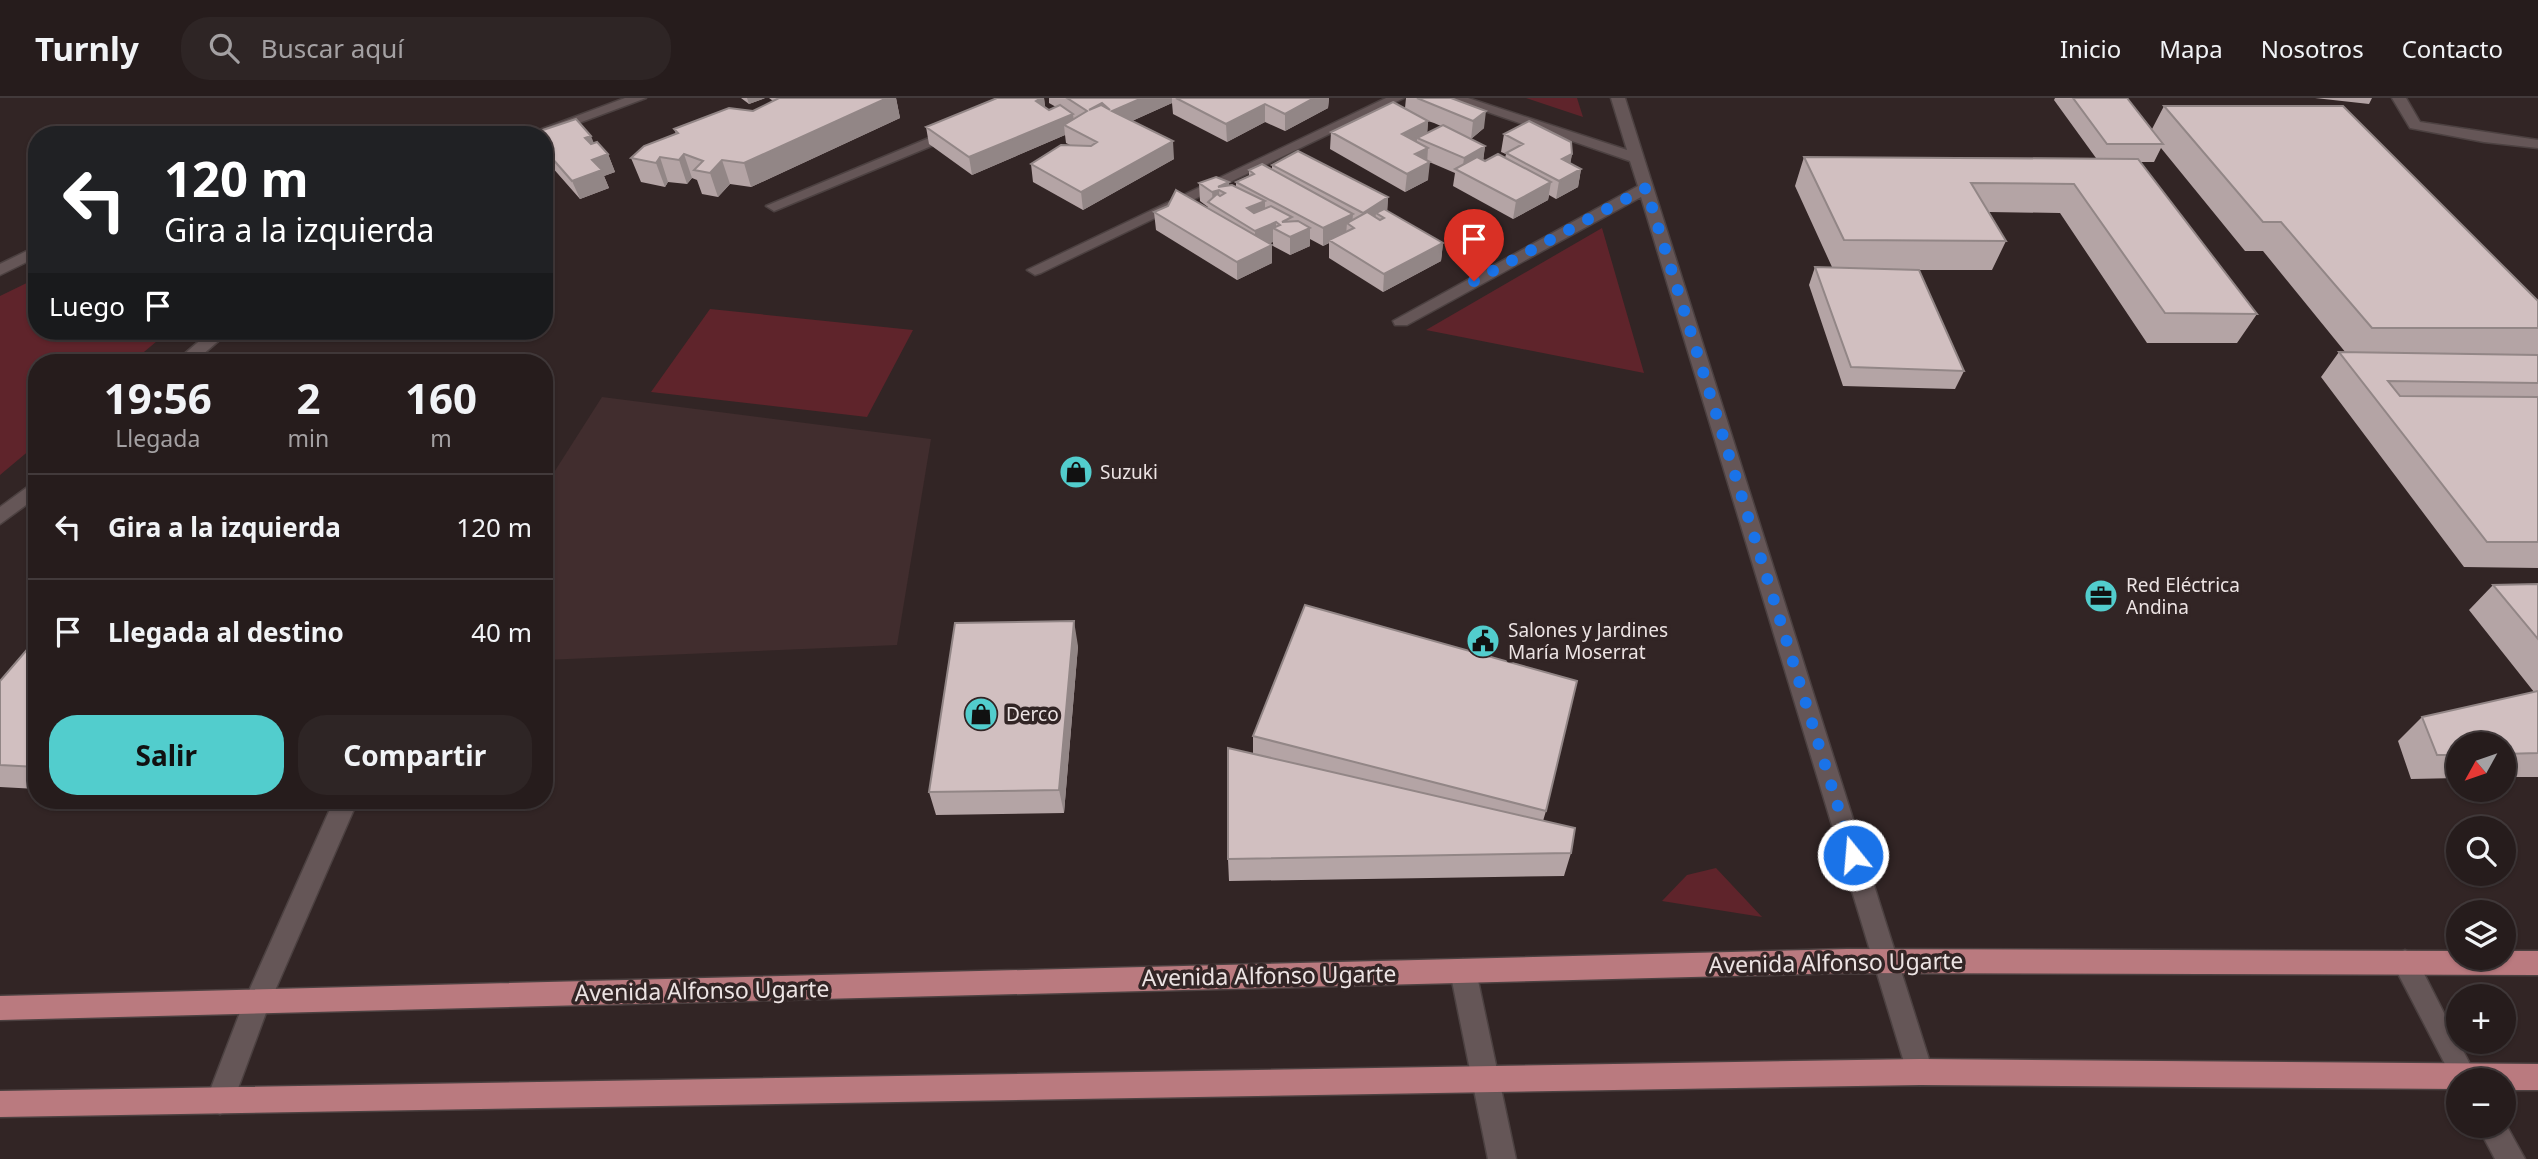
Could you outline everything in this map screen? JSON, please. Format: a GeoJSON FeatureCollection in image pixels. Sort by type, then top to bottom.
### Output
{"type":"FeatureCollection","features":[{"type":"Feature","properties":{"kind":"main road","name":"Avenida Alfonso Ugarte"},"geometry":{"type":"LineString","coordinates":[[0,1008],[1886,961],[2538,964]]}},
{"type":"Feature","properties":{"kind":"main road"},"geometry":{"type":"LineString","coordinates":[[0,1104],[1920,1072],[2446,1079]]}},
{"type":"Feature","properties":{"kind":"main road"},"geometry":{"type":"LineString","coordinates":[[2516,1078],[2538,1077]]}},
{"type":"Feature","properties":{"kind":"street"},"geometry":{"type":"LineString","coordinates":[[553,128],[639,98]]}},
{"type":"Feature","properties":{"kind":"street"},"geometry":{"type":"LineString","coordinates":[[1035,270],[1397,98]]}},
{"type":"Feature","properties":{"kind":"street"},"geometry":{"type":"LineString","coordinates":[[1454,98],[1637,159]]}},
{"type":"Feature","properties":{"kind":"street"},"geometry":{"type":"LineString","coordinates":[[1618,98],[1920,1072]]}},
{"type":"Feature","properties":{"kind":"street"},"geometry":{"type":"LineString","coordinates":[[2399,98],[2415,125],[2471,136],[2538,144]]}},
{"type":"Feature","properties":{"kind":"street"},"geometry":{"type":"LineString","coordinates":[[774,206],[973,124]]}},
{"type":"Feature","properties":{"kind":"street"},"geometry":{"type":"LineString","coordinates":[[1401,321],[1646,188]]}},
{"type":"Feature","properties":{"kind":"street"},"geometry":{"type":"LineString","coordinates":[[0,271],[28,256]]}},
{"type":"Feature","properties":{"kind":"street"},"geometry":{"type":"LineString","coordinates":[[194,354],[210,340]]}},
{"type":"Feature","properties":{"kind":"street"},"geometry":{"type":"LineString","coordinates":[[0,517],[28,494]]}},
{"type":"Feature","properties":{"kind":"street"},"geometry":{"type":"LineString","coordinates":[[220,1101],[257,1002],[342,809]]}},
{"type":"Feature","properties":{"kind":"street"},"geometry":{"type":"LineString","coordinates":[[2405,962],[2459,1068]]}},
{"type":"Feature","properties":{"kind":"street"},"geometry":{"type":"LineString","coordinates":[[1463,971],[1483,1079],[1502,1159]]}},
{"type":"Feature","properties":{"kind":"street"},"geometry":{"type":"LineString","coordinates":[[2499,1138],[2511,1159]]}},
{"type":"Feature","properties":{"kind":"shaded area"},"geometry":{"type":"Polygon","coordinates":[[[1526,98],[1577,98],[1583,117],[1526,98]]]}},
{"type":"Feature","properties":{"kind":"shaded area"},"geometry":{"type":"Polygon","coordinates":[[[1602,228],[1644,373],[1426,330],[1602,228]]]}},
{"type":"Feature","properties":{"kind":"shaded area"},"geometry":{"type":"Polygon","coordinates":[[[28,282],[28,340],[158,340],[142,354],[28,354],[28,452],[0,475],[0,296],[28,282]]]}},
{"type":"Feature","properties":{"kind":"shaded area"},"geometry":{"type":"Polygon","coordinates":[[[710,309],[913,330],[867,417],[651,392],[710,309]]]}},
{"type":"Feature","properties":{"kind":"shaded area"},"geometry":{"type":"Polygon","coordinates":[[[602,397],[931,439],[897,645],[553,660],[553,474],[602,397]]]}},
{"type":"Feature","properties":{"kind":"shaded area"},"geometry":{"type":"Polygon","coordinates":[[[1716,868],[1762,917],[1662,901],[1687,875],[1716,868]]]}},
{"type":"Feature","properties":{"kind":"building"},"geometry":{"type":"Polygon","coordinates":[[[779,98],[887,98],[744,163],[722,160],[710,173],[694,170],[703,161],[684,154],[679,160],[660,157],[656,163],[631,158],[644,146],[678,133],[674,129],[729,108],[753,111],[779,98]]]}},
{"type":"Feature","properties":{"kind":"building"},"geometry":{"type":"Polygon","coordinates":[[[997,98],[1041,98],[1036,101],[1049,110],[1060,105],[1073,114],[969,157],[926,127],[997,98]]]}},
{"type":"Feature","properties":{"kind":"building"},"geometry":{"type":"Polygon","coordinates":[[[1067,98],[1142,98],[1112,111],[1173,141],[1081,192],[1031,164],[1061,145],[1091,146],[1097,142],[1064,125],[1087,111],[1067,98]]]}},
{"type":"Feature","properties":{"kind":"building"},"geometry":{"type":"Polygon","coordinates":[[[1176,98],[1314,98],[1285,114],[1265,104],[1226,124],[1176,98]]]}},
{"type":"Feature","properties":{"kind":"building"},"geometry":{"type":"Polygon","coordinates":[[[1417,98],[1451,98],[1486,111],[1473,121],[1417,98]]]}},
{"type":"Feature","properties":{"kind":"building"},"geometry":{"type":"Polygon","coordinates":[[[2073,98],[2127,98],[2163,144],[2107,144],[2073,98]]]}},
{"type":"Feature","properties":{"kind":"building"},"geometry":{"type":"Polygon","coordinates":[[[1393,102],[1428,121],[1402,134],[1428,148],[1415,154],[1430,162],[1407,174],[1331,132],[1393,102]]]}},
{"type":"Feature","properties":{"kind":"building"},"geometry":{"type":"Polygon","coordinates":[[[2164,106],[2343,106],[2538,301],[2538,328],[2372,328],[2281,222],[2263,222],[2164,106]]]}},
{"type":"Feature","properties":{"kind":"building"},"geometry":{"type":"Polygon","coordinates":[[[576,119],[591,136],[585,138],[591,144],[597,142],[608,154],[592,160],[602,170],[572,181],[553,159],[553,127],[576,119]]]}},
{"type":"Feature","properties":{"kind":"building"},"geometry":{"type":"Polygon","coordinates":[[[1529,121],[1571,142],[1572,154],[1562,159],[1581,169],[1559,181],[1506,153],[1523,144],[1504,134],[1529,121]]]}},
{"type":"Feature","properties":{"kind":"building"},"geometry":{"type":"Polygon","coordinates":[[[1443,125],[1485,146],[1464,158],[1417,138],[1443,125]]]}},
{"type":"Feature","properties":{"kind":"building"},"geometry":{"type":"Polygon","coordinates":[[[1298,151],[1388,197],[1363,213],[1272,165],[1298,151]]]}},
{"type":"Feature","properties":{"kind":"building"},"geometry":{"type":"Polygon","coordinates":[[[1498,154],[1551,182],[1516,201],[1455,169],[1477,157],[1485,161],[1498,154]]]}},
{"type":"Feature","properties":{"kind":"building"},"geometry":{"type":"Polygon","coordinates":[[[1804,157],[2138,159],[2257,314],[2165,313],[2074,184],[1971,183],[2006,241],[1844,240],[1804,157]]]}},
{"type":"Feature","properties":{"kind":"building"},"geometry":{"type":"Polygon","coordinates":[[[1262,164],[1353,214],[1323,228],[1236,182],[1254,174],[1249,170],[1262,164]]]}},
{"type":"Feature","properties":{"kind":"building"},"geometry":{"type":"Polygon","coordinates":[[[1216,177],[1229,182],[1218,187],[1232,185],[1265,201],[1247,208],[1254,213],[1271,206],[1292,217],[1282,222],[1298,221],[1310,228],[1290,237],[1273,228],[1280,225],[1276,222],[1255,231],[1208,202],[1217,194],[1220,196],[1225,193],[1219,190],[1212,192],[1199,183],[1216,177]]]}},
{"type":"Feature","properties":{"kind":"building"},"geometry":{"type":"Polygon","coordinates":[[[1176,190],[1272,245],[1237,262],[1154,212],[1168,206],[1176,190]]]}},
{"type":"Feature","properties":{"kind":"building"},"geometry":{"type":"Polygon","coordinates":[[[1384,209],[1443,243],[1384,274],[1329,240],[1354,228],[1347,223],[1367,212],[1380,220],[1384,218],[1376,213],[1384,209]]]}},
{"type":"Feature","properties":{"kind":"building"},"geometry":{"type":"Polygon","coordinates":[[[1815,267],[1919,270],[1964,371],[1851,367],[1815,267]]]}},
{"type":"Feature","properties":{"kind":"building"},"geometry":{"type":"Polygon","coordinates":[[[2339,352],[2538,355],[2538,383],[2388,381],[2400,396],[2538,397],[2538,542],[2487,542],[2339,352]]]}},
{"type":"Feature","properties":{"kind":"building"},"geometry":{"type":"Polygon","coordinates":[[[2538,584],[2538,639],[2493,585],[2538,584]]]}},
{"type":"Feature","properties":{"kind":"building"},"geometry":{"type":"Polygon","coordinates":[[[1305,605],[1577,681],[1546,811],[1253,736],[1305,605]]]}},
{"type":"Feature","properties":{"kind":"building"},"geometry":{"type":"Polygon","coordinates":[[[1074,621],[1059,790],[929,792],[955,623],[1074,621]]]}},
{"type":"Feature","properties":{"kind":"building"},"geometry":{"type":"Polygon","coordinates":[[[28,648],[28,767],[0,765],[0,681],[28,648]]]}},
{"type":"Feature","properties":{"kind":"building"},"geometry":{"type":"Polygon","coordinates":[[[2538,691],[2538,753],[2516,754],[2516,732],[2446,732],[2446,755],[2437,755],[2422,717],[2538,691]]]}},
{"type":"Feature","properties":{"kind":"building"},"geometry":{"type":"Polygon","coordinates":[[[1228,748],[1575,828],[1571,853],[1228,859],[1228,748]]]}},
{"type":"Feature","properties":{"kind":"place","name":"Suzuki"},"geometry":{"type":"Point","coordinates":[1076,472]}},
{"type":"Feature","properties":{"kind":"place","name":"Red Eléctrica Andina"},"geometry":{"type":"Point","coordinates":[2101,596]}},
{"type":"Feature","properties":{"kind":"place","name":"Salones y Jardines María Moserrat"},"geometry":{"type":"Point","coordinates":[1483,641]}},
{"type":"Feature","properties":{"kind":"place","name":"Derco"},"geometry":{"type":"Point","coordinates":[981,714]}},
{"type":"Feature","properties":{"kind":"route"},"geometry":{"type":"LineString","coordinates":[[1474,281],[1646,188],[1853,855]]}}]}
